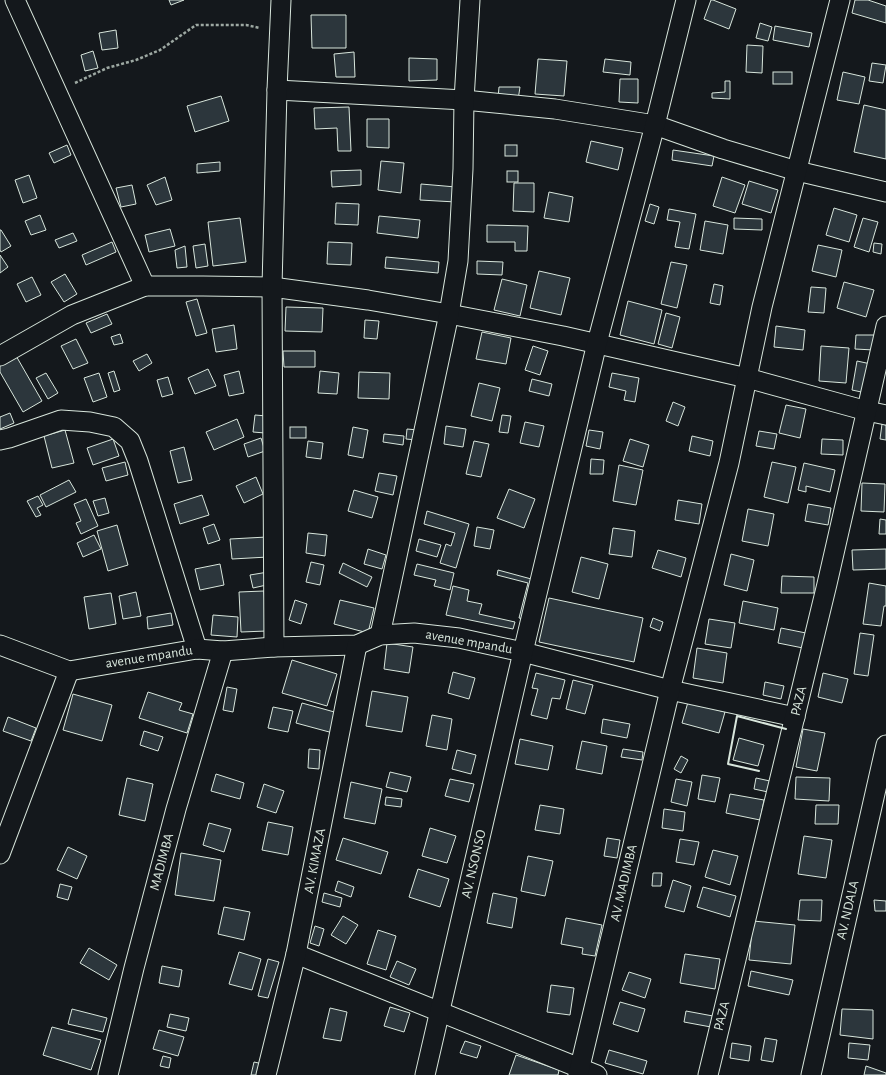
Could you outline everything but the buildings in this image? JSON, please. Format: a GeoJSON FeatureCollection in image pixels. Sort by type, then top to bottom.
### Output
{"type":"FeatureCollection","features":[{"type":"Feature","properties":{"kind":"street"},"geometry":{"type":"LineString","coordinates":[[15,0],[145,286]]}},
{"type":"Feature","properties":{"kind":"street"},"geometry":{"type":"LineString","coordinates":[[274,647],[272,287],[281,0]]}},
{"type":"Feature","properties":{"kind":"street"},"geometry":{"type":"LineString","coordinates":[[380,635],[449,314],[458,261],[463,169],[464,100],[470,0]]}},
{"type":"Feature","properties":{"kind":"street","name":"AV. NSONSO"},"geometry":{"type":"LineString","coordinates":[[425,1075],[523,652],[597,343],[655,125],[686,0]]}},
{"type":"Feature","properties":{"kind":"street","name":"AV. MADIMBA"},"geometry":{"type":"LineString","coordinates":[[579,1072],[670,690],[728,463],[762,307],[840,0]]}},
{"type":"Feature","properties":{"kind":"street"},"geometry":{"type":"LineString","coordinates":[[277,90],[464,100],[555,109],[655,125],[723,149],[797,170],[886,192]]}},
{"type":"Feature","properties":{"kind":"street"},"geometry":{"type":"LineString","coordinates":[[3,348],[72,315],[145,286],[272,287],[368,300],[597,343],[747,378],[886,415]]}},
{"type":"Feature","properties":{"kind":"street","name":"PAZA"},"geometry":{"type":"LineString","coordinates":[[708,1075],[829,576],[886,326]]}},
{"type":"Feature","properties":{"kind":"street"},"geometry":{"type":"LineString","coordinates":[[0,440],[61,420],[90,422],[114,427],[130,441],[138,461],[196,649]]}},
{"type":"Feature","properties":{"kind":"street","name":"avenue mpandu"},"geometry":{"type":"LineString","coordinates":[[69,671],[196,649],[223,651],[274,647],[357,645],[380,635],[414,632],[459,638],[523,652],[670,690],[795,718]]}},
{"type":"Feature","properties":{"kind":"street","name":"AV. KIMAZA"},"geometry":{"type":"LineString","coordinates":[[266,1075],[296,954],[357,645]]}},
{"type":"Feature","properties":{"kind":"street"},"geometry":{"type":"LineString","coordinates":[[0,854],[8,812],[69,671],[1,646]]}},
{"type":"Feature","properties":{"kind":"street","name":"MADIMBA"},"geometry":{"type":"LineString","coordinates":[[108,1075],[134,968],[176,809],[223,651]]}},
{"type":"Feature","properties":{"kind":"street","name":"AV. NDALA"},"geometry":{"type":"LineString","coordinates":[[811,1075],[886,745]]}},
{"type":"Feature","properties":{"kind":"street"},"geometry":{"type":"LineString","coordinates":[[296,954],[440,1012],[579,1072],[597,1075]]}},
{"type":"Feature","properties":{"kind":"path"},"geometry":{"type":"LineString","coordinates":[[57,93],[107,68],[136,60],[160,50],[196,25],[246,25],[280,32]]}},
{"type":"Feature","properties":{"kind":"wall"},"geometry":{"type":"LineString","coordinates":[[759,771],[728,764],[737,716],[786,729]]}}]}
